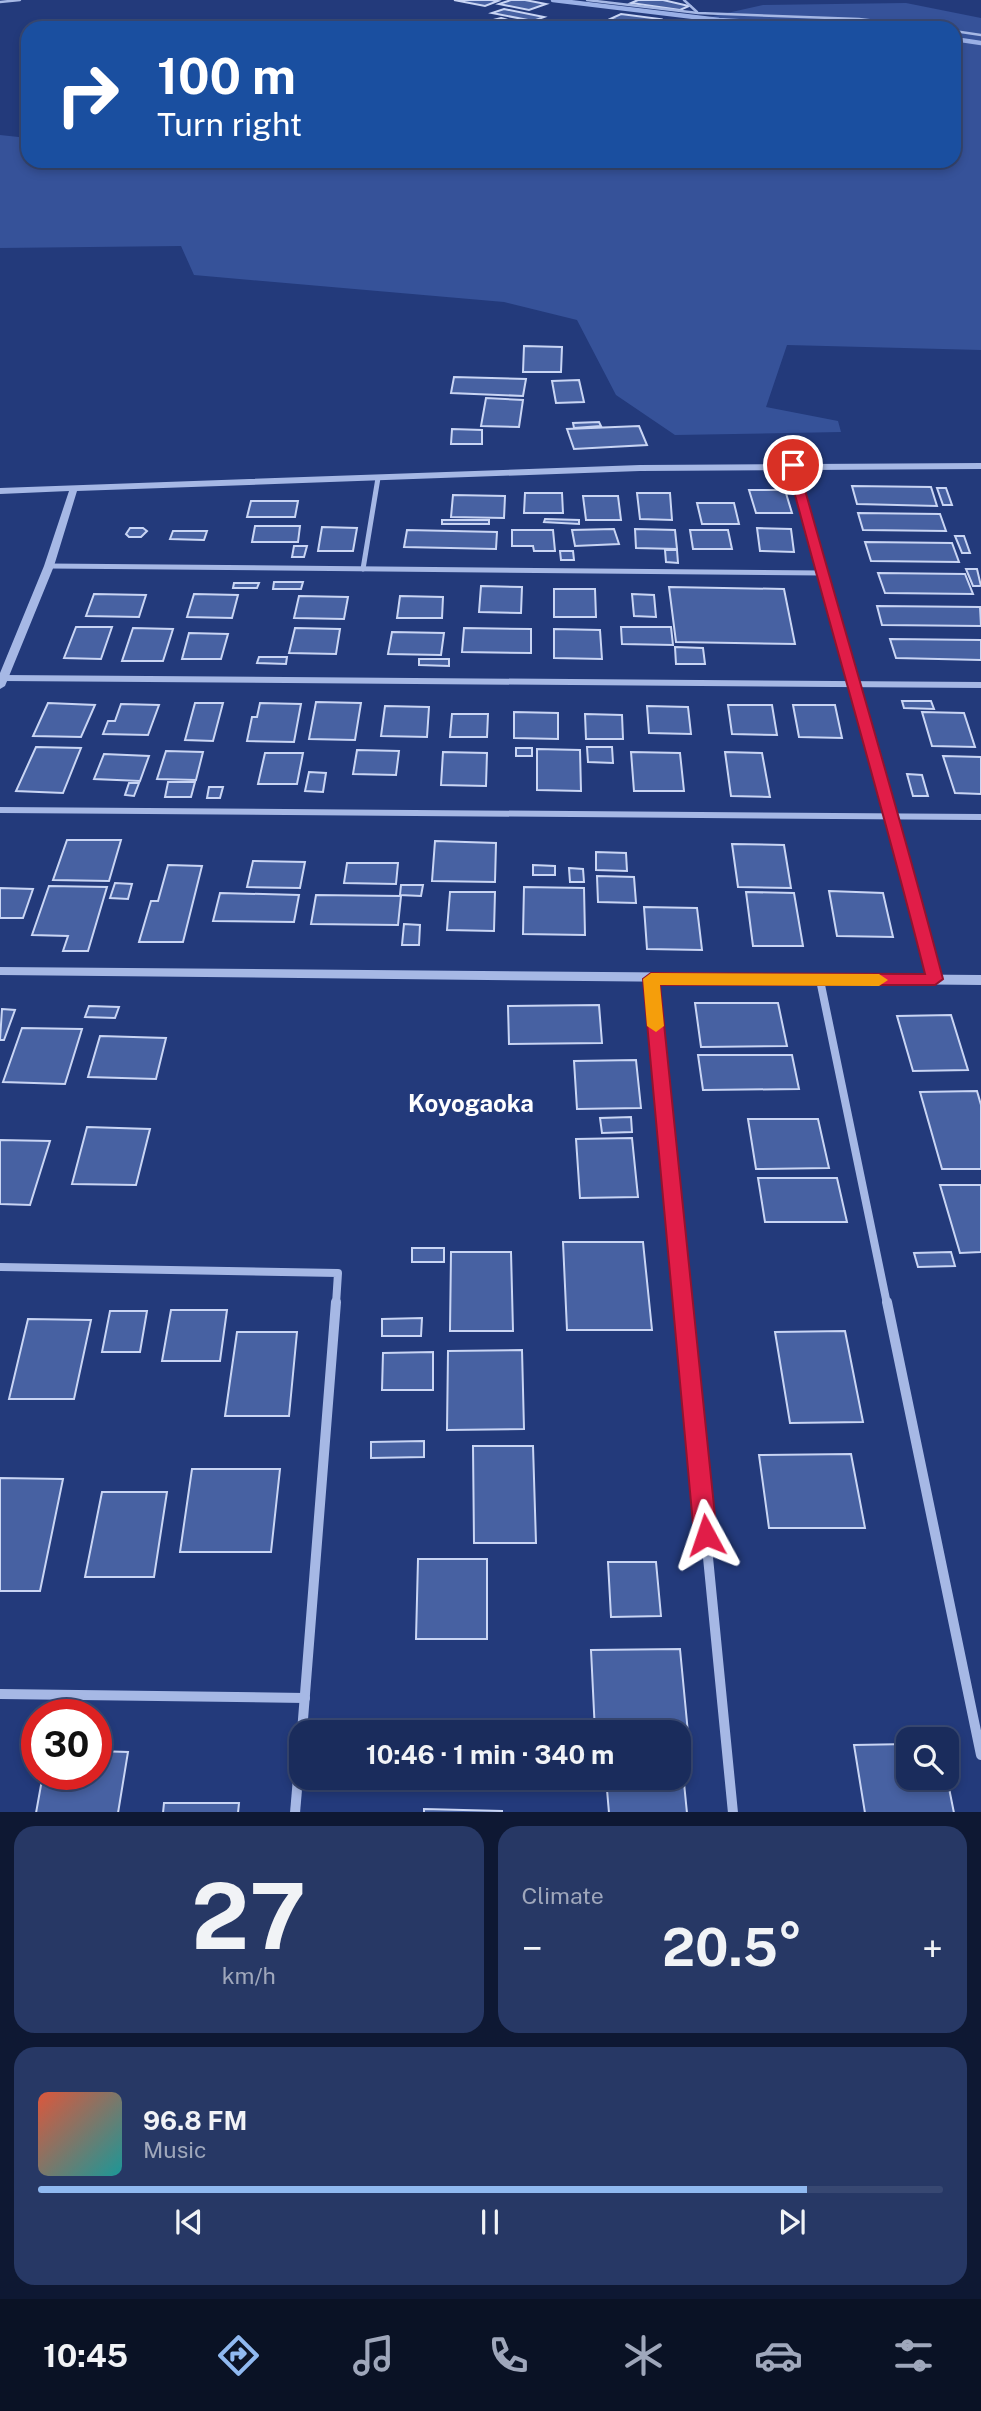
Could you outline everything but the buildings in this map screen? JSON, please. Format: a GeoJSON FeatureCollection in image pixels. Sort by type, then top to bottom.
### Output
{"type":"FeatureCollection","features":[{"type":"Feature","properties":{"kind":"street"},"geometry":{"type":"LineString","coordinates":[[0,2],[19,0]]}},
{"type":"Feature","properties":{"kind":"street"},"geometry":{"type":"LineString","coordinates":[[587,0],[698,13],[877,21]]}},
{"type":"Feature","properties":{"kind":"street"},"geometry":{"type":"LineString","coordinates":[[684,0],[698,13]]}},
{"type":"Feature","properties":{"kind":"street"},"geometry":{"type":"LineString","coordinates":[[961,31],[981,35]]}},
{"type":"Feature","properties":{"kind":"street"},"geometry":{"type":"LineString","coordinates":[[0,491],[793,465],[981,466]]}},
{"type":"Feature","properties":{"kind":"street"},"geometry":{"type":"LineString","coordinates":[[793,465],[852,684],[893,816],[935,979]]}},
{"type":"Feature","properties":{"kind":"street"},"geometry":{"type":"LineString","coordinates":[[363,569],[378,478]]}},
{"type":"Feature","properties":{"kind":"street"},"geometry":{"type":"LineString","coordinates":[[74,488],[49,566],[2,682],[981,685]]}},
{"type":"Feature","properties":{"kind":"street"},"geometry":{"type":"LineString","coordinates":[[49,566],[822,573]]}},
{"type":"Feature","properties":{"kind":"street"},"geometry":{"type":"LineString","coordinates":[[0,810],[981,817]]}},
{"type":"Feature","properties":{"kind":"street"},"geometry":{"type":"LineString","coordinates":[[0,971],[981,980]]}},
{"type":"Feature","properties":{"kind":"street"},"geometry":{"type":"LineString","coordinates":[[651,979],[733,1812]]}},
{"type":"Feature","properties":{"kind":"street"},"geometry":{"type":"LineString","coordinates":[[820,980],[981,1755]]}},
{"type":"Feature","properties":{"kind":"street"},"geometry":{"type":"LineString","coordinates":[[0,1267],[338,1273],[303,1720]]}},
{"type":"Feature","properties":{"kind":"street"},"geometry":{"type":"LineString","coordinates":[[0,1694],[305,1698]]}},
{"type":"Feature","properties":{"kind":"street"},"geometry":{"type":"LineString","coordinates":[[295,1812],[297,1790]]}},
{"type":"Feature","properties":{"kind":"shaded area"},"geometry":{"type":"Polygon","coordinates":[[[906,3],[981,18],[981,350],[787,345],[766,407],[838,421],[841,432],[675,435],[616,395],[577,320],[504,302],[194,275],[181,246],[0,248],[0,135],[21,137],[21,168],[961,168],[961,21],[691,21],[763,5],[906,3]]]}},
{"type":"Feature","properties":{"kind":"waterway"},"geometry":{"type":"LineString","coordinates":[[553,0],[735,21]]}},
{"type":"Feature","properties":{"kind":"waterway"},"geometry":{"type":"LineString","coordinates":[[961,40],[981,43]]}},
{"type":"Feature","properties":{"kind":"slow traffic"},"geometry":{"type":"LineString","coordinates":[[656,1026],[651,979],[879,980]]}},
{"type":"Feature","properties":{"kind":"district","name":"Koyogaoka"},"geometry":{"type":"Point","coordinates":[471,1104]}},
{"type":"Feature","properties":{"kind":"route"},"geometry":{"type":"LineString","coordinates":[[706,1535],[651,979],[935,979],[893,816],[852,684],[793,465]]}}]}
